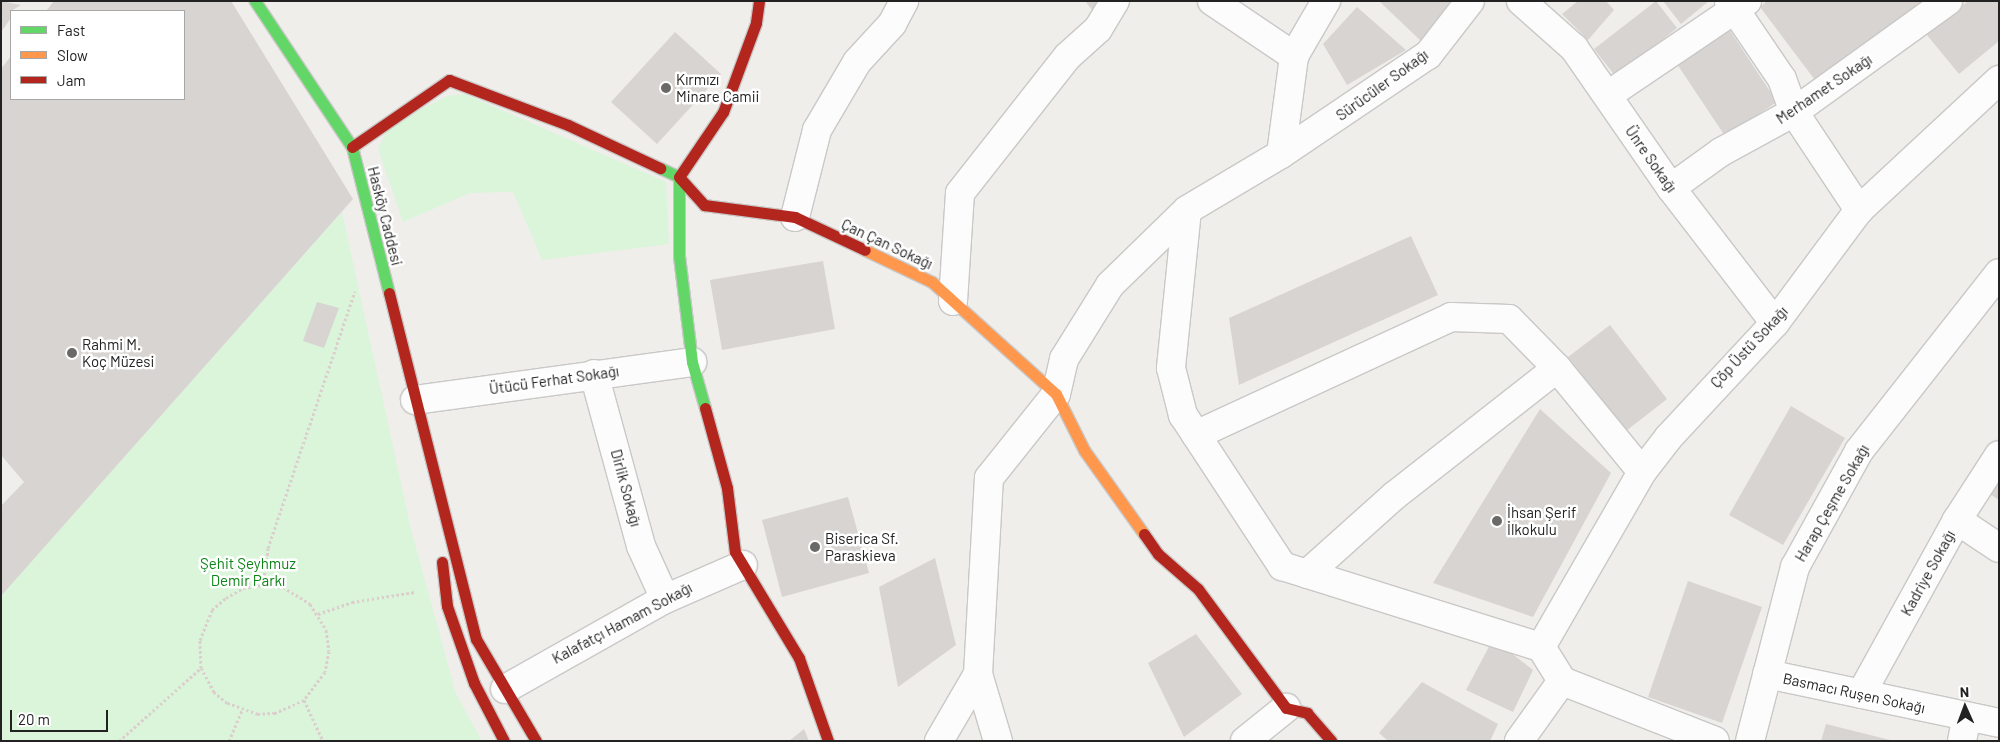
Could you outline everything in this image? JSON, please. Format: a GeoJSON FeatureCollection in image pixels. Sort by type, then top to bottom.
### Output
{"type":"FeatureCollection","features":[{"type":"Feature","properties":{"kind":"street","name":"Hasköy Caddesi"},"geometry":{"type":"LineString","coordinates":[[254,1],[352,147],[431,462]]}},
{"type":"Feature","properties":{"kind":"street"},"geometry":{"type":"LineString","coordinates":[[759,1],[756,23],[723,112],[679,177],[679,256],[692,362],[727,488],[735,552],[799,658],[828,741]]}},
{"type":"Feature","properties":{"kind":"street"},"geometry":{"type":"LineString","coordinates":[[795,217],[817,130],[857,62],[892,24],[904,1]]}},
{"type":"Feature","properties":{"kind":"street"},"geometry":{"type":"LineString","coordinates":[[953,301],[960,193],[1068,56],[1098,29],[1115,1]]}},
{"type":"Feature","properties":{"kind":"street"},"geometry":{"type":"LineString","coordinates":[[1212,1],[1294,56]]}},
{"type":"Feature","properties":{"kind":"street"},"geometry":{"type":"LineString","coordinates":[[1281,154],[1294,56],[1326,1]]}},
{"type":"Feature","properties":{"kind":"street","name":"Sürücüler Sokağı"},"geometry":{"type":"LineString","coordinates":[[1056,394],[1064,359],[1110,285],[1187,210],[1281,154],[1428,55],[1470,1]]}},
{"type":"Feature","properties":{"kind":"street","name":"Ünre Sokağı"},"geometry":{"type":"LineString","coordinates":[[1521,1],[1574,48],[1671,188],[1775,323]]}},
{"type":"Feature","properties":{"kind":"street","name":"Merhamet Sokağı"},"geometry":{"type":"LineString","coordinates":[[1671,188],[1721,152],[1794,112],[1948,1]]}},
{"type":"Feature","properties":{"kind":"street"},"geometry":{"type":"LineString","coordinates":[[1608,95],[1737,4],[1782,79],[1794,112],[1859,210]]}},
{"type":"Feature","properties":{"kind":"street"},"geometry":{"type":"LineString","coordinates":[[352,147],[449,80],[568,126],[679,177]]}},
{"type":"Feature","properties":{"kind":"street","name":"Çöp Üstü Sokağı"},"geometry":{"type":"LineString","coordinates":[[1541,648],[1642,472],[1712,388],[1775,323],[1859,210],[1999,80]]}},
{"type":"Feature","properties":{"kind":"street","name":"Çan Çan Sokağı"},"geometry":{"type":"LineString","coordinates":[[679,177],[704,205],[795,217],[932,282],[1056,394]]}},
{"type":"Feature","properties":{"kind":"street"},"geometry":{"type":"LineString","coordinates":[[1187,210],[1171,368],[1183,415],[1282,566],[1541,648],[1562,681],[1715,741]]}},
{"type":"Feature","properties":{"kind":"street","name":"Harap Çeşme Sokağı"},"geometry":{"type":"LineString","coordinates":[[1750,741],[1795,567],[1859,451],[1998,275]]}},
{"type":"Feature","properties":{"kind":"street"},"geometry":{"type":"LineString","coordinates":[[1196,435],[1451,317],[1509,319],[1557,368],[1642,472]]}},
{"type":"Feature","properties":{"kind":"street","name":"Ütücü Ferhat Sokağı"},"geometry":{"type":"LineString","coordinates":[[415,400],[692,362]]}},
{"type":"Feature","properties":{"kind":"street"},"geometry":{"type":"LineString","coordinates":[[1307,574],[1394,496],[1557,368]]}},
{"type":"Feature","properties":{"kind":"street","name":"Dirlik Sokağı"},"geometry":{"type":"LineString","coordinates":[[594,374],[641,546],[665,599]]}},
{"type":"Feature","properties":{"kind":"street"},"geometry":{"type":"LineString","coordinates":[[998,741],[978,674],[990,478],[1056,394],[1084,450],[1158,554],[1198,588],[1286,708],[1307,713],[1331,741]]}},
{"type":"Feature","properties":{"kind":"street","name":"Kadriye Sokağı"},"geometry":{"type":"LineString","coordinates":[[1861,694],[1957,520],[1999,455]]}},
{"type":"Feature","properties":{"kind":"street"},"geometry":{"type":"LineString","coordinates":[[431,462],[447,606],[474,683],[504,741]]}},
{"type":"Feature","properties":{"kind":"street"},"geometry":{"type":"LineString","coordinates":[[431,462],[476,639],[536,741]]}},
{"type":"Feature","properties":{"kind":"street"},"geometry":{"type":"LineString","coordinates":[[1957,520],[1999,548]]}},
{"type":"Feature","properties":{"kind":"street","name":"Kalafatçı Hamam Sokağı"},"geometry":{"type":"LineString","coordinates":[[505,689],[665,599],[743,565]]}},
{"type":"Feature","properties":{"kind":"street"},"geometry":{"type":"LineString","coordinates":[[939,741],[978,674]]}},
{"type":"Feature","properties":{"kind":"street","name":"Basmacı Ruşen Sokağı"},"geometry":{"type":"LineString","coordinates":[[1767,674],[1861,694],[1964,729],[1999,723]]}},
{"type":"Feature","properties":{"kind":"street"},"geometry":{"type":"LineString","coordinates":[[1519,741],[1562,681]]}},
{"type":"Feature","properties":{"kind":"street"},"geometry":{"type":"LineString","coordinates":[[1245,741],[1286,708]]}},
{"type":"Feature","properties":{"kind":"path"},"geometry":{"type":"LineString","coordinates":[[263,585],[268,548],[356,289]]}},
{"type":"Feature","properties":{"kind":"path"},"geometry":{"type":"LineString","coordinates":[[263,585],[283,588],[301,596],[318,614],[329,651],[325,672],[304,700],[276,713],[242,710],[214,692],[201,668],[200,640],[212,610],[243,588],[263,585]]}},
{"type":"Feature","properties":{"kind":"path"},"geometry":{"type":"LineString","coordinates":[[318,614],[352,602],[445,587]]}},
{"type":"Feature","properties":{"kind":"path"},"geometry":{"type":"LineString","coordinates":[[119,741],[201,668]]}},
{"type":"Feature","properties":{"kind":"path"},"geometry":{"type":"LineString","coordinates":[[304,700],[323,741]]}},
{"type":"Feature","properties":{"kind":"path"},"geometry":{"type":"LineString","coordinates":[[230,741],[242,710]]}},
{"type":"Feature","properties":{"kind":"green space"},"geometry":{"type":"Polygon","coordinates":[[[465,94],[666,182],[669,244],[542,260],[513,192],[470,193],[403,222],[378,149],[389,126],[447,96],[465,94]]]}},
{"type":"Feature","properties":{"kind":"green space","name":"Şehit Şeyhmuz Demir Parkı"},"geometry":{"type":"Polygon","coordinates":[[[342,212],[411,529],[456,694],[482,741],[1,741],[1,596],[342,212]]]}},
{"type":"Feature","properties":{"kind":"building"},"geometry":{"type":"Polygon","coordinates":[[[1,1],[21,5],[10,10],[10,19],[1,32],[1,1]]]}},
{"type":"Feature","properties":{"kind":"building"},"geometry":{"type":"Polygon","coordinates":[[[54,1],[231,1],[353,199],[1,596],[1,506],[24,482],[1,455],[1,69],[10,57],[10,100],[185,100],[185,10],[47,10],[54,1]]]}},
{"type":"Feature","properties":{"kind":"building"},"geometry":{"type":"Polygon","coordinates":[[[1085,1],[1109,1],[1097,16],[1085,1]]]}},
{"type":"Feature","properties":{"kind":"building"},"geometry":{"type":"Polygon","coordinates":[[[1379,1],[1461,1],[1422,42],[1379,1]]]}},
{"type":"Feature","properties":{"kind":"building"},"geometry":{"type":"Polygon","coordinates":[[[1578,1],[1606,1],[1614,10],[1588,40],[1562,14],[1578,1]]]}},
{"type":"Feature","properties":{"kind":"building"},"geometry":{"type":"Polygon","coordinates":[[[1656,1],[1677,28],[1616,77],[1594,49],[1656,1]]]}},
{"type":"Feature","properties":{"kind":"building"},"geometry":{"type":"Polygon","coordinates":[[[1663,1],[1709,1],[1681,24],[1663,1]]]}},
{"type":"Feature","properties":{"kind":"building"},"geometry":{"type":"Polygon","coordinates":[[[1767,1],[1931,1],[1821,88],[1760,7],[1767,1]]]}},
{"type":"Feature","properties":{"kind":"building"},"geometry":{"type":"Polygon","coordinates":[[[1968,1],[1999,1],[1999,41],[1959,74],[1927,35],[1968,1]]]}},
{"type":"Feature","properties":{"kind":"building"},"geometry":{"type":"Polygon","coordinates":[[[1357,7],[1406,50],[1347,85],[1323,44],[1357,7]]]}},
{"type":"Feature","properties":{"kind":"building"},"geometry":{"type":"Polygon","coordinates":[[[1725,23],[1777,102],[1725,136],[1673,58],[1725,23]]]}},
{"type":"Feature","properties":{"kind":"building","name":"Kırmızı Minare Camii"},"geometry":{"type":"Polygon","coordinates":[[[675,32],[721,74],[657,144],[611,102],[675,32]]]}},
{"type":"Feature","properties":{"kind":"building"},"geometry":{"type":"Polygon","coordinates":[[[1411,236],[1438,295],[1239,385],[1229,318],[1411,236]]]}},
{"type":"Feature","properties":{"kind":"building"},"geometry":{"type":"Polygon","coordinates":[[[823,261],[835,329],[722,350],[710,280],[823,261]]]}},
{"type":"Feature","properties":{"kind":"building"},"geometry":{"type":"Polygon","coordinates":[[[317,302],[339,308],[324,348],[303,341],[317,302]]]}},
{"type":"Feature","properties":{"kind":"building"},"geometry":{"type":"Polygon","coordinates":[[[1610,325],[1667,399],[1626,431],[1568,357],[1610,325]]]}},
{"type":"Feature","properties":{"kind":"building"},"geometry":{"type":"Polygon","coordinates":[[[1791,406],[1845,438],[1783,545],[1729,515],[1791,406]]]}},
{"type":"Feature","properties":{"kind":"building"},"geometry":{"type":"Polygon","coordinates":[[[1540,409],[1611,473],[1533,617],[1433,583],[1540,409]]]}},
{"type":"Feature","properties":{"kind":"building"},"geometry":{"type":"Polygon","coordinates":[[[1999,475],[1999,500],[1987,492],[1999,475]]]}},
{"type":"Feature","properties":{"kind":"building","name":"Biserica Sf. Paraskieva"},"geometry":{"type":"Polygon","coordinates":[[[848,497],[869,573],[782,597],[762,520],[848,497]]]}},
{"type":"Feature","properties":{"kind":"building"},"geometry":{"type":"Polygon","coordinates":[[[935,558],[956,645],[898,687],[879,587],[935,558]]]}},
{"type":"Feature","properties":{"kind":"building"},"geometry":{"type":"Polygon","coordinates":[[[1688,581],[1762,607],[1722,723],[1648,697],[1688,581]]]}},
{"type":"Feature","properties":{"kind":"building"},"geometry":{"type":"Polygon","coordinates":[[[1196,634],[1242,694],[1184,737],[1148,663],[1196,634]]]}},
{"type":"Feature","properties":{"kind":"building"},"geometry":{"type":"Polygon","coordinates":[[[1493,639],[1533,670],[1513,712],[1466,690],[1493,639]]]}},
{"type":"Feature","properties":{"kind":"building"},"geometry":{"type":"Polygon","coordinates":[[[1422,682],[1498,724],[1490,741],[1388,741],[1379,733],[1422,682]]]}},
{"type":"Feature","properties":{"kind":"building"},"geometry":{"type":"Polygon","coordinates":[[[1826,724],[1890,740],[1890,741],[1821,741],[1826,724]]]}},
{"type":"Feature","properties":{"kind":"building"},"geometry":{"type":"Polygon","coordinates":[[[804,729],[809,741],[789,741],[804,729]]]}},
{"type":"Feature","properties":{"kind":"traffic: fast"},"geometry":{"type":"LineString","coordinates":[[255,1],[352,147],[389,293]]}},
{"type":"Feature","properties":{"kind":"traffic: fast"},"geometry":{"type":"LineString","coordinates":[[660,168],[679,177],[679,256],[692,362],[705,408]]}},
{"type":"Feature","properties":{"kind":"traffic: slow"},"geometry":{"type":"LineString","coordinates":[[865,250],[932,282],[1056,394],[1084,450],[1144,534]]}},
{"type":"Feature","properties":{"kind":"traffic: jam"},"geometry":{"type":"LineString","coordinates":[[759,1],[756,23],[723,112],[679,177],[704,205],[795,217],[865,250]]}},
{"type":"Feature","properties":{"kind":"traffic: jam"},"geometry":{"type":"LineString","coordinates":[[352,147],[449,80],[568,125],[660,168]]}},
{"type":"Feature","properties":{"kind":"traffic: jam"},"geometry":{"type":"LineString","coordinates":[[389,293],[476,639],[536,741]]}},
{"type":"Feature","properties":{"kind":"traffic: jam"},"geometry":{"type":"LineString","coordinates":[[705,408],[727,488],[735,552],[799,658],[828,741]]}},
{"type":"Feature","properties":{"kind":"traffic: jam"},"geometry":{"type":"LineString","coordinates":[[1144,534],[1158,554],[1198,589],[1286,708],[1307,713],[1331,741]]}},
{"type":"Feature","properties":{"kind":"traffic: jam"},"geometry":{"type":"LineString","coordinates":[[442,562],[447,606],[474,683],[504,741]]}},
{"type":"Feature","properties":{"kind":"place","name":"Kırmızı Minare Camii"},"geometry":{"type":"Point","coordinates":[666,88]}},
{"type":"Feature","properties":{"kind":"place","name":"Rahmi M. Koç Müzesi"},"geometry":{"type":"Point","coordinates":[72,353]}},
{"type":"Feature","properties":{"kind":"place","name":"İhsan Şerif İlkokulu"},"geometry":{"type":"Point","coordinates":[1497,521]}},
{"type":"Feature","properties":{"kind":"place","name":"Biserica Sf. Paraskieva"},"geometry":{"type":"Point","coordinates":[815,547]}}]}
